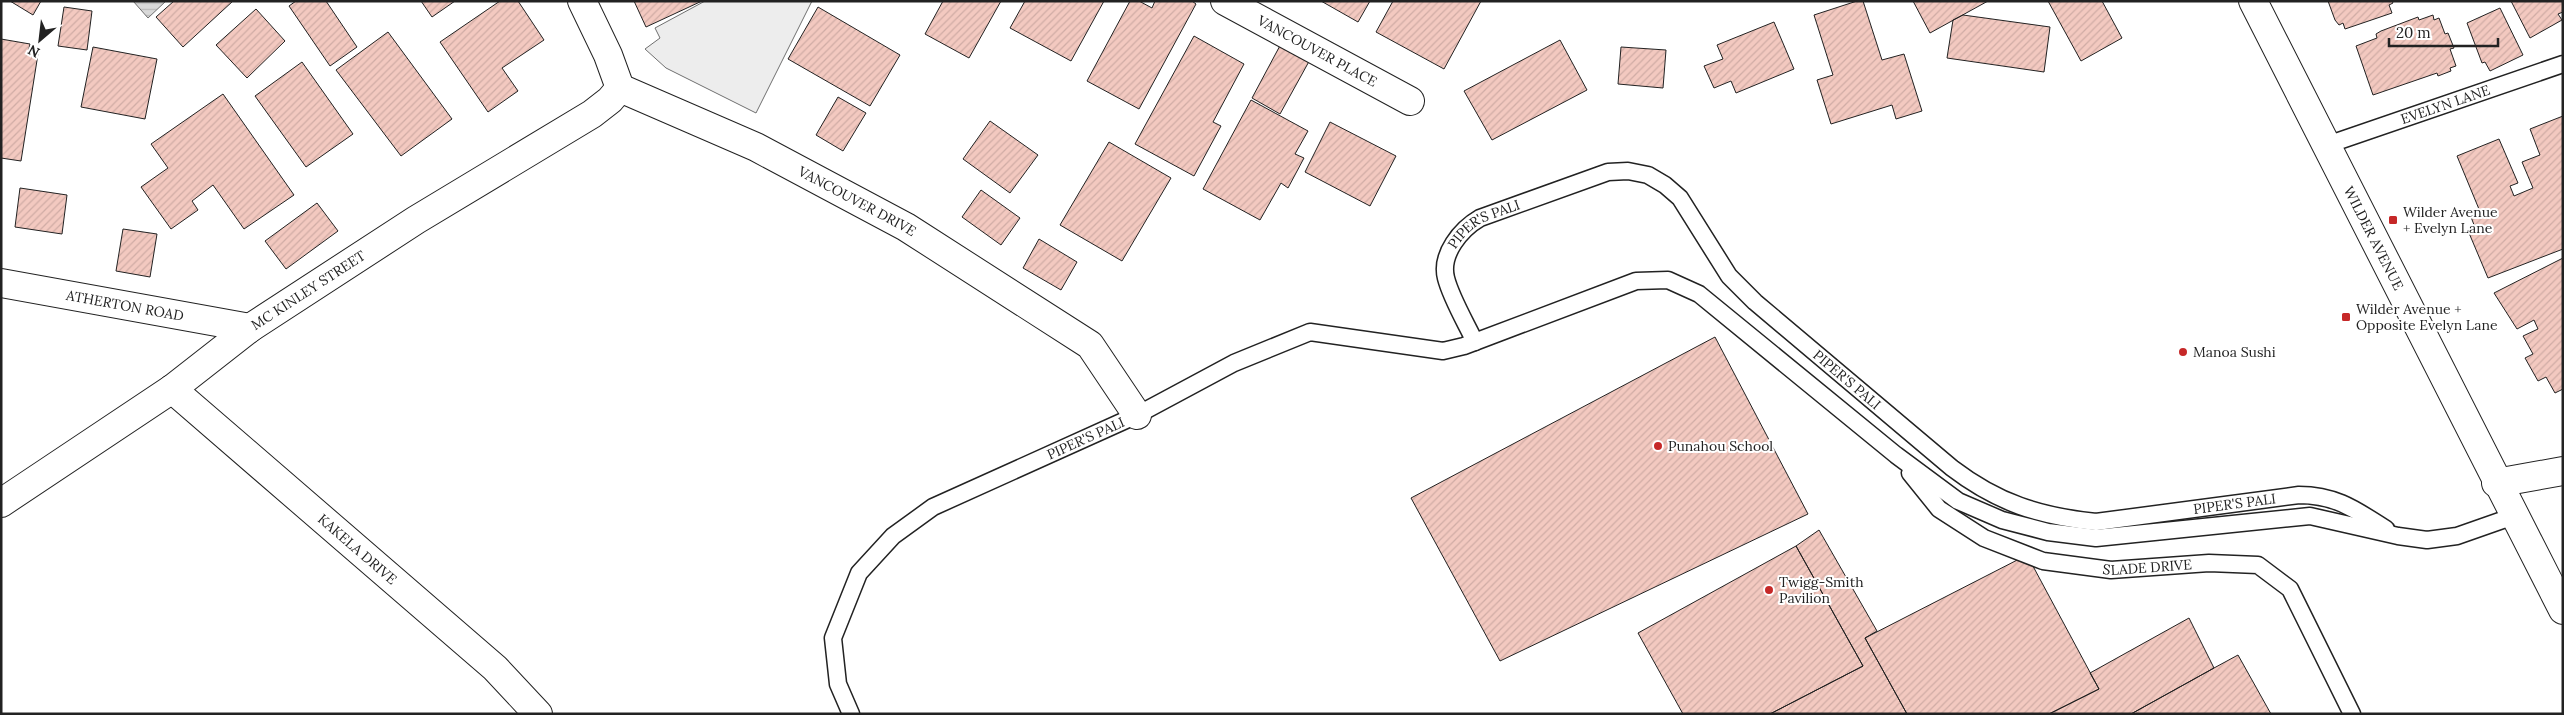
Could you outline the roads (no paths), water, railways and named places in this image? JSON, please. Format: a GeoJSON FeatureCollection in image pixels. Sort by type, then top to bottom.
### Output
{"type":"FeatureCollection","features":[{"type":"Feature","properties":{"kind":"street"},"geometry":{"type":"LineString","coordinates":[[582,1],[608,55],[620,88]]}},
{"type":"Feature","properties":{"kind":"street","name":"VANCOUVER PLACE"},"geometry":{"type":"LineString","coordinates":[[1225,1],[1410,101]]}},
{"type":"Feature","properties":{"kind":"street","name":"WILDER AVENUE"},"geometry":{"type":"LineString","coordinates":[[2253,1],[2496,483],[2563,610]]}},
{"type":"Feature","properties":{"kind":"street","name":"MC KINLEY STREET"},"geometry":{"type":"LineString","coordinates":[[1,502],[172,389],[250,328],[416,220],[592,114],[610,100],[620,88]]}},
{"type":"Feature","properties":{"kind":"street","name":"VANCOUVER DRIVE"},"geometry":{"type":"LineString","coordinates":[[620,88],[756,147],[906,227],[1090,345],[1137,414]]}},
{"type":"Feature","properties":{"kind":"street","name":"ATHERTON ROAD"},"geometry":{"type":"LineString","coordinates":[[1,283],[250,328]]}},
{"type":"Feature","properties":{"kind":"street","name":"KAKELA DRIVE"},"geometry":{"type":"LineString","coordinates":[[172,389],[495,668],[538,714]]}},
{"type":"Feature","properties":{"kind":"street"},"geometry":{"type":"LineString","coordinates":[[2496,483],[2563,471]]}},
{"type":"Feature","properties":{"kind":"lane","name":"EVELYN LANE"},"geometry":{"type":"LineString","coordinates":[[2327,145],[2563,64]]}},
{"type":"Feature","properties":{"kind":"lane","name":"PIPER'S PALI"},"geometry":{"type":"LineString","coordinates":[[1475,342],[1446,278],[1450,251],[1465,228],[1480,218],[1608,172],[1638,172],[1657,179],[1673,191],[1729,276],[1755,302],[1952,468],[1976,486],[2004,501],[2065,519],[2096,522],[2299,495],[2318,495],[2344,503],[2398,536]]}},
{"type":"Feature","properties":{"kind":"lane","name":"PIPER'S PALI"},"geometry":{"type":"LineString","coordinates":[[851,714],[838,684],[833,638],[859,573],[893,536],[933,508],[1137,414],[1234,363],[1310,332],[1443,351],[1475,342],[1636,281],[1668,280],[1699,294],[1896,455],[1958,501],[2002,520],[2048,532],[2096,538],[2310,516],[2398,536],[2428,540],[2443,539],[2514,516]]}},
{"type":"Feature","properties":{"kind":"lane","name":"SLADE DRIVE"},"geometry":{"type":"LineString","coordinates":[[1896,455],[1939,509],[1984,538],[2043,562],[2111,570],[2209,563],[2258,565],[2290,589],[2352,714]]}},
{"type":"Feature","properties":{"kind":"place","name":"Wilder Avenue + Evelyn Lane"},"geometry":{"type":"Point","coordinates":[2393,220]}},
{"type":"Feature","properties":{"kind":"place","name":"Wilder Avenue + Opposite Evelyn Lane"},"geometry":{"type":"Point","coordinates":[2346,317]}},
{"type":"Feature","properties":{"kind":"place","name":"Manoa Sushi"},"geometry":{"type":"Point","coordinates":[2183,352]}},
{"type":"Feature","properties":{"kind":"place","name":"Punahou School"},"geometry":{"type":"Point","coordinates":[1658,446]}},
{"type":"Feature","properties":{"kind":"place","name":"Twigg-Smith Pavilion"},"geometry":{"type":"Point","coordinates":[1769,590]}}]}
